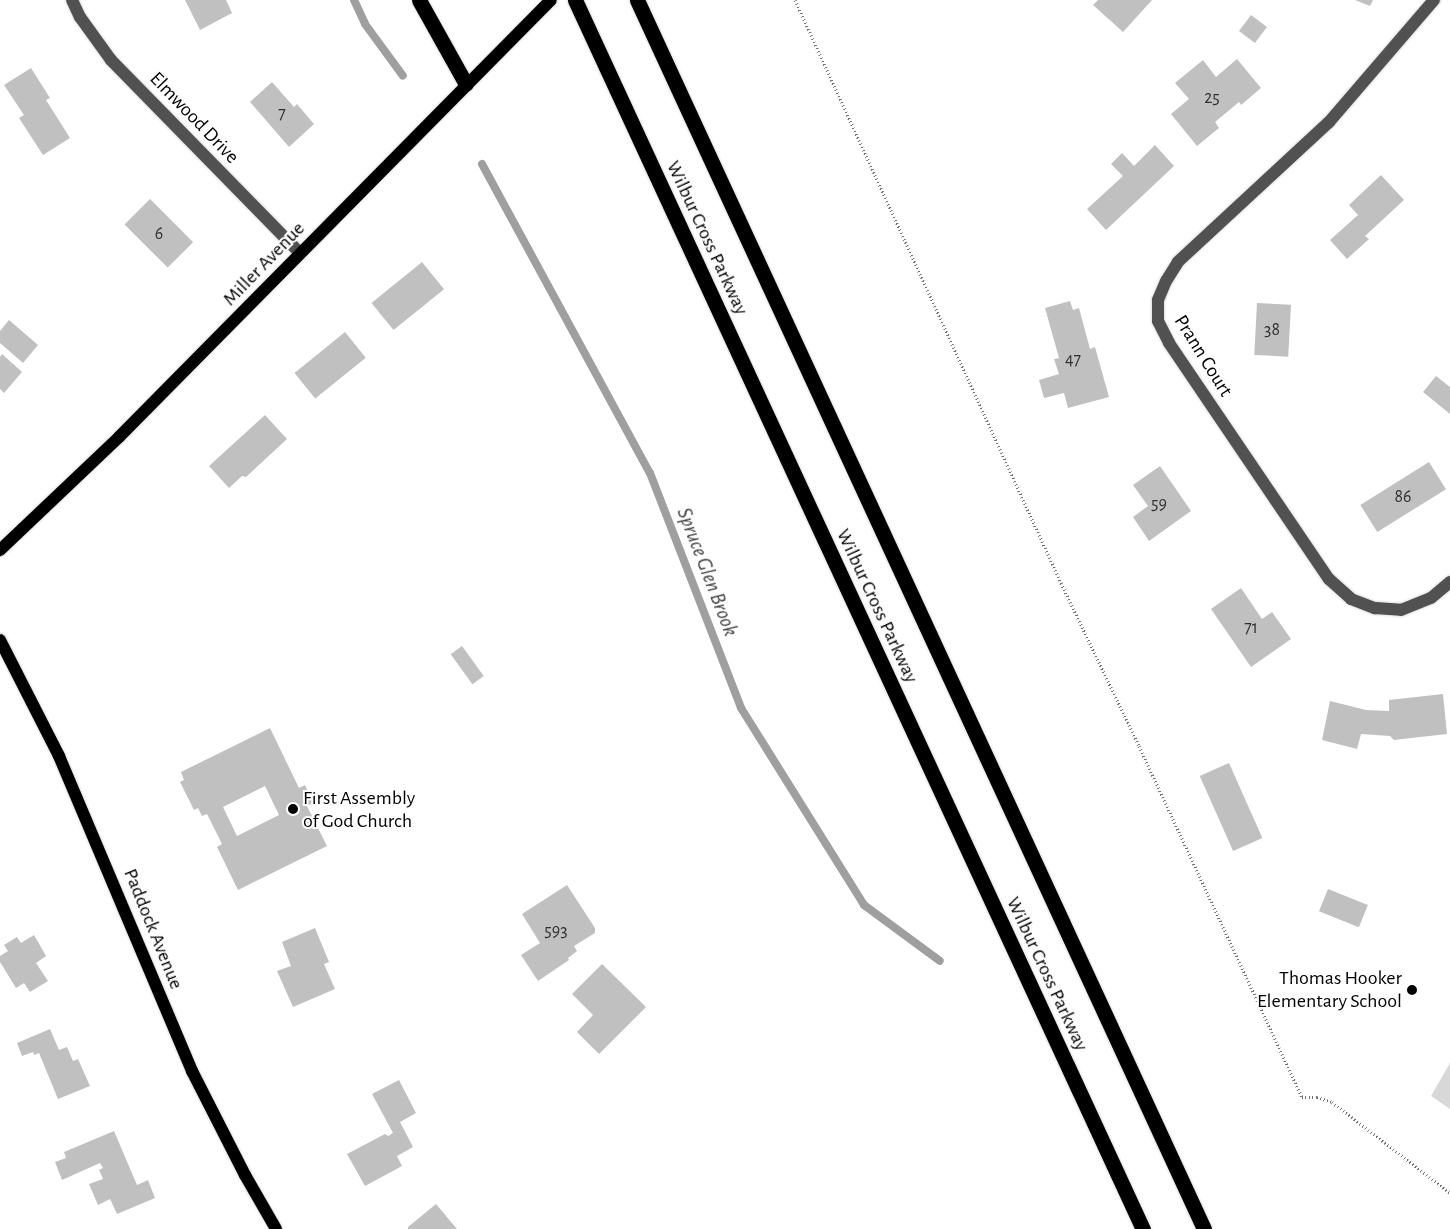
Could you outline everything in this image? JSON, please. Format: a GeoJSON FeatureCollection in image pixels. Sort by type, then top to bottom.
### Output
{"type":"FeatureCollection","features":[{"type":"Feature","properties":{"kind":"highway"},"geometry":{"type":"LineString","coordinates":[[419,0],[466,84]]}},
{"type":"Feature","properties":{"kind":"highway","name":"Wilbur Cross Parkway"},"geometry":{"type":"LineString","coordinates":[[637,0],[1204,1229]]}},
{"type":"Feature","properties":{"kind":"highway","name":"Wilbur Cross Parkway"},"geometry":{"type":"LineString","coordinates":[[576,1],[1143,1229]]}},
{"type":"Feature","properties":{"kind":"main road","name":"Miller Avenue"},"geometry":{"type":"LineString","coordinates":[[0,550],[97,458],[551,0]]}},
{"type":"Feature","properties":{"kind":"main road","name":"Paddock Avenue"},"geometry":{"type":"LineString","coordinates":[[0,640],[34,704],[63,765],[192,1071],[245,1175],[276,1229]]}},
{"type":"Feature","properties":{"kind":"street","name":"Elmwood Drive"},"geometry":{"type":"LineString","coordinates":[[72,0],[80,17],[112,60],[300,253]]}},
{"type":"Feature","properties":{"kind":"street","name":"Prann Court"},"geometry":{"type":"LineString","coordinates":[[1434,0],[1330,122],[1178,262],[1166,281],[1158,300],[1158,321],[1169,343],[1329,579],[1351,599],[1375,608],[1401,610],[1431,598],[1450,582]]}},
{"type":"Feature","properties":{"kind":"path"},"geometry":{"type":"LineString","coordinates":[[795,0],[1061,584],[1302,1097],[1332,1102],[1450,1193]]}},
{"type":"Feature","properties":{"kind":"shaded area"},"geometry":{"type":"Polygon","coordinates":[[[1450,1063],[1450,1109],[1431,1096],[1450,1063]]]}},
{"type":"Feature","properties":{"kind":"building"},"geometry":{"type":"Polygon","coordinates":[[[185,0],[226,0],[232,13],[200,30],[185,0]]]}},
{"type":"Feature","properties":{"kind":"building"},"geometry":{"type":"Polygon","coordinates":[[[1098,0],[1152,0],[1123,32],[1093,5],[1098,0]]]}},
{"type":"Feature","properties":{"kind":"building"},"geometry":{"type":"Polygon","coordinates":[[[1355,0],[1373,0],[1370,6],[1355,0]]]}},
{"type":"Feature","properties":{"kind":"building"},"geometry":{"type":"Polygon","coordinates":[[[1251,15],[1267,27],[1255,43],[1239,31],[1251,15]]]}},
{"type":"Feature","properties":{"kind":"building"},"geometry":{"type":"Polygon","coordinates":[[[1237,59],[1261,88],[1241,105],[1239,102],[1215,122],[1219,128],[1197,146],[1171,114],[1189,99],[1175,83],[1203,60],[1216,77],[1237,59]]]}},
{"type":"Feature","properties":{"kind":"building"},"geometry":{"type":"Polygon","coordinates":[[[31,68],[50,98],[46,100],[70,138],[43,155],[19,118],[24,115],[4,85],[31,68]]]}},
{"type":"Feature","properties":{"kind":"building"},"geometry":{"type":"Polygon","coordinates":[[[272,82],[294,107],[297,104],[314,124],[289,147],[250,102],[272,82]]]}},
{"type":"Feature","properties":{"kind":"building"},"geometry":{"type":"Polygon","coordinates":[[[1155,145],[1174,166],[1106,230],[1087,209],[1123,176],[1111,164],[1122,153],[1134,166],[1155,145]]]}},
{"type":"Feature","properties":{"kind":"building"},"geometry":{"type":"Polygon","coordinates":[[[1381,175],[1404,200],[1365,236],[1369,239],[1347,259],[1330,240],[1358,215],[1349,205],[1381,175]]]}},
{"type":"Feature","properties":{"kind":"building"},"geometry":{"type":"Polygon","coordinates":[[[150,199],[193,242],[168,268],[125,224],[150,199]]]}},
{"type":"Feature","properties":{"kind":"building"},"geometry":{"type":"Polygon","coordinates":[[[422,262],[444,289],[394,330],[371,303],[422,262]]]}},
{"type":"Feature","properties":{"kind":"building"},"geometry":{"type":"Polygon","coordinates":[[[1070,301],[1073,310],[1079,308],[1090,349],[1095,347],[1109,397],[1068,408],[1064,393],[1044,398],[1039,380],[1059,374],[1054,359],[1059,358],[1045,308],[1070,301]]]}},
{"type":"Feature","properties":{"kind":"building"},"geometry":{"type":"Polygon","coordinates":[[[1257,303],[1291,305],[1288,357],[1254,355],[1257,303]]]}},
{"type":"Feature","properties":{"kind":"building"},"geometry":{"type":"Polygon","coordinates":[[[9,320],[38,345],[23,363],[0,343],[0,331],[9,320]]]}},
{"type":"Feature","properties":{"kind":"building"},"geometry":{"type":"Polygon","coordinates":[[[345,332],[366,358],[315,399],[294,373],[345,332]]]}},
{"type":"Feature","properties":{"kind":"building"},"geometry":{"type":"Polygon","coordinates":[[[2,354],[22,372],[4,393],[0,389],[0,357],[2,354]]]}},
{"type":"Feature","properties":{"kind":"building"},"geometry":{"type":"Polygon","coordinates":[[[1436,376],[1450,387],[1450,414],[1423,392],[1436,376]]]}},
{"type":"Feature","properties":{"kind":"building"},"geometry":{"type":"Polygon","coordinates":[[[265,415],[287,439],[246,477],[242,476],[229,488],[209,466],[265,415]]]}},
{"type":"Feature","properties":{"kind":"building"},"geometry":{"type":"Polygon","coordinates":[[[1429,462],[1446,489],[1377,532],[1360,505],[1429,462]]]}},
{"type":"Feature","properties":{"kind":"building"},"geometry":{"type":"Polygon","coordinates":[[[1160,466],[1191,511],[1149,541],[1133,517],[1148,506],[1133,485],[1160,466]]]}},
{"type":"Feature","properties":{"kind":"building"},"geometry":{"type":"Polygon","coordinates":[[[1241,588],[1262,619],[1272,612],[1291,639],[1251,667],[1211,609],[1241,588]]]}},
{"type":"Feature","properties":{"kind":"building"},"geometry":{"type":"Polygon","coordinates":[[[462,646],[484,676],[472,684],[451,654],[462,646]]]}},
{"type":"Feature","properties":{"kind":"building"},"geometry":{"type":"Polygon","coordinates":[[[1443,694],[1447,734],[1394,740],[1390,736],[1361,734],[1357,749],[1322,740],[1330,701],[1366,710],[1389,711],[1389,700],[1443,694]]]}},
{"type":"Feature","properties":{"kind":"building","name":"First Assembly of God Church"},"geometry":{"type":"Polygon","coordinates":[[[270,728],[299,788],[305,785],[313,803],[307,806],[327,846],[238,890],[217,847],[222,844],[207,814],[202,816],[198,808],[194,810],[180,782],[184,780],[181,772],[270,728]],[[265,786],[223,807],[237,836],[279,815],[265,786]]]}},
{"type":"Feature","properties":{"kind":"building"},"geometry":{"type":"Polygon","coordinates":[[[1229,763],[1262,838],[1233,851],[1200,776],[1229,763]]]}},
{"type":"Feature","properties":{"kind":"building"},"geometry":{"type":"Polygon","coordinates":[[[567,885],[595,928],[595,933],[574,946],[577,951],[568,958],[569,960],[538,981],[521,955],[540,943],[522,914],[567,885]]]}},
{"type":"Feature","properties":{"kind":"building"},"geometry":{"type":"Polygon","coordinates":[[[1328,889],[1368,905],[1359,927],[1319,911],[1328,889]]]}},
{"type":"Feature","properties":{"kind":"building"},"geometry":{"type":"Polygon","coordinates":[[[315,928],[329,962],[324,964],[335,989],[293,1007],[277,971],[291,966],[282,942],[315,928]]]}},
{"type":"Feature","properties":{"kind":"building"},"geometry":{"type":"Polygon","coordinates":[[[34,935],[46,956],[36,963],[48,981],[30,992],[24,983],[16,988],[0,962],[0,956],[8,951],[4,945],[17,937],[21,943],[34,935]]]}},
{"type":"Feature","properties":{"kind":"building"},"geometry":{"type":"Polygon","coordinates":[[[602,964],[646,1007],[599,1054],[577,1032],[593,1015],[572,994],[602,964]]]}},
{"type":"Feature","properties":{"kind":"building"},"geometry":{"type":"Polygon","coordinates":[[[50,1029],[59,1050],[67,1047],[73,1061],[78,1059],[90,1086],[58,1099],[39,1053],[34,1055],[33,1052],[22,1056],[17,1043],[50,1029]]]}},
{"type":"Feature","properties":{"kind":"building"},"geometry":{"type":"Polygon","coordinates":[[[399,1080],[416,1113],[400,1122],[413,1147],[397,1156],[402,1166],[365,1186],[347,1154],[385,1134],[388,1136],[393,1133],[372,1094],[399,1080]]]}},
{"type":"Feature","properties":{"kind":"building"},"geometry":{"type":"Polygon","coordinates":[[[114,1131],[137,1185],[148,1180],[155,1198],[117,1214],[110,1199],[98,1205],[89,1184],[103,1179],[99,1170],[103,1168],[100,1163],[62,1180],[55,1162],[66,1158],[64,1152],[114,1131]]]}},
{"type":"Feature","properties":{"kind":"building"},"geometry":{"type":"Polygon","coordinates":[[[436,1204],[457,1229],[408,1229],[408,1227],[436,1204]]]}},
{"type":"Feature","properties":{"kind":"waterway","name":"Spruce Glen Brook"},"geometry":{"type":"LineString","coordinates":[[354,0],[365,24],[403,76]]}},
{"type":"Feature","properties":{"kind":"waterway","name":"Spruce Glen Brook"},"geometry":{"type":"LineString","coordinates":[[482,164],[650,473],[741,708],[864,905],[940,961]]}},
{"type":"Feature","properties":{"kind":"place","name":"First Assembly of God Church"},"geometry":{"type":"Point","coordinates":[293,809]}},
{"type":"Feature","properties":{"kind":"place","name":"Thomas Hooker Elementary School"},"geometry":{"type":"Point","coordinates":[1412,990]}}]}
